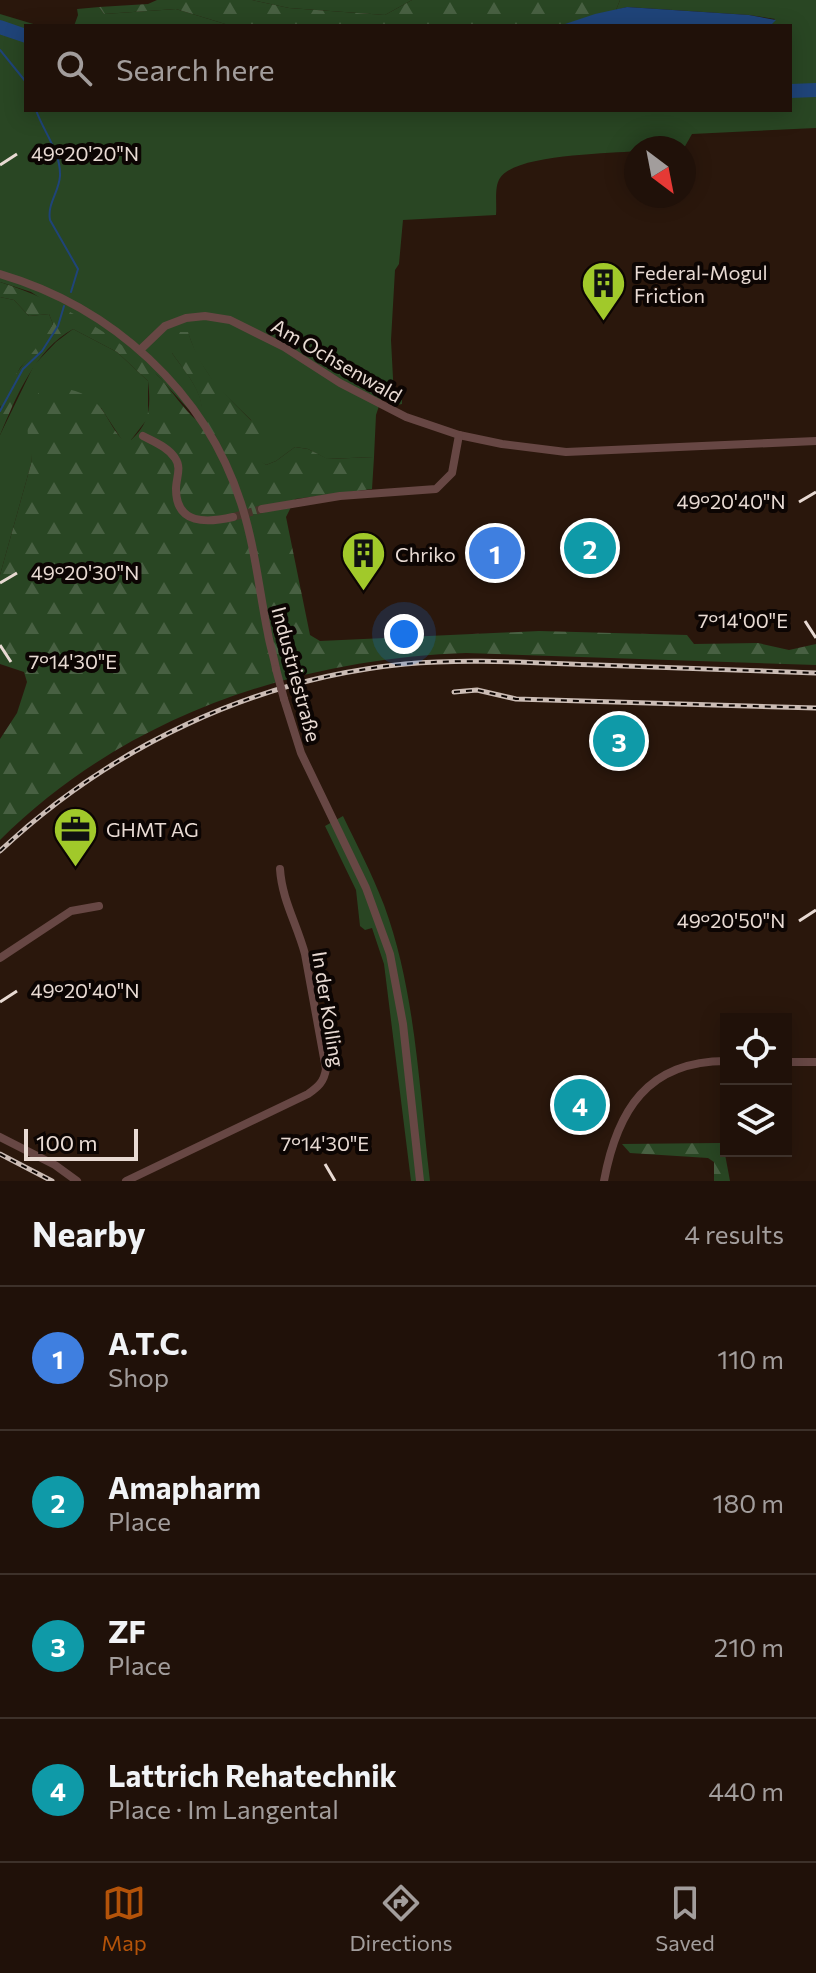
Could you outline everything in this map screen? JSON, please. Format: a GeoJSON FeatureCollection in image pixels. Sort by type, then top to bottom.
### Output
{"type":"FeatureCollection","features":[{"type":"Feature","properties":{"kind":"street","name":"Industriestraße"},"geometry":{"type":"LineString","coordinates":[[0,274],[66,299],[109,325],[140,350],[165,374],[199,417],[233,481],[250,535],[268,637],[301,753],[366,888],[390,954],[403,1024],[420,1181]]}},
{"type":"Feature","properties":{"kind":"street","name":"Am Ochsenwald"},"geometry":{"type":"LineString","coordinates":[[140,350],[165,326],[186,318],[205,316],[230,320],[284,347],[406,417],[459,435],[502,444],[566,452],[816,441]]}},
{"type":"Feature","properties":{"kind":"street"},"geometry":{"type":"LineString","coordinates":[[262,509],[340,496],[436,489],[452,473],[459,435]]}},
{"type":"Feature","properties":{"kind":"street"},"geometry":{"type":"LineString","coordinates":[[143,436],[165,448],[175,458],[179,467],[177,498],[188,515],[200,522],[233,517]]}},
{"type":"Feature","properties":{"kind":"street","name":"In der Kolling"},"geometry":{"type":"LineString","coordinates":[[126,1181],[308,1094],[319,1086],[324,1077],[326,1069],[305,954],[283,897],[280,869]]}},
{"type":"Feature","properties":{"kind":"street"},"geometry":{"type":"LineString","coordinates":[[0,958],[71,911],[99,906]]}},
{"type":"Feature","properties":{"kind":"street"},"geometry":{"type":"LineString","coordinates":[[604,1181],[616,1130],[624,1114],[648,1087],[680,1069],[720,1061]]}},
{"type":"Feature","properties":{"kind":"street"},"geometry":{"type":"LineString","coordinates":[[792,1062],[816,1062]]}},
{"type":"Feature","properties":{"kind":"street"},"geometry":{"type":"LineString","coordinates":[[0,1137],[55,1165],[77,1181]]}},
{"type":"Feature","properties":{"kind":"green space"},"geometry":{"type":"Polygon","coordinates":[[[157,0],[252,0],[289,8],[385,15],[412,0],[620,0],[616,10],[566,24],[225,24],[176,9],[104,14],[99,7],[148,4],[157,0]]]}},
{"type":"Feature","properties":{"kind":"green space"},"geometry":{"type":"Polygon","coordinates":[[[252,0],[412,0],[385,15],[289,8],[252,0]]]}},
{"type":"Feature","properties":{"kind":"green space"},"geometry":{"type":"Polygon","coordinates":[[[620,0],[816,0],[816,128],[691,136],[624,136],[624,152],[542,160],[509,170],[498,182],[496,215],[403,220],[399,264],[395,270],[391,340],[394,397],[402,400],[402,404],[397,405],[382,397],[376,415],[374,457],[327,459],[308,449],[295,447],[266,465],[261,462],[251,420],[216,386],[197,357],[188,333],[172,353],[199,395],[202,404],[200,422],[157,375],[31,292],[0,282],[0,14],[33,24],[24,24],[24,112],[792,112],[792,24],[771,24],[775,19],[749,15],[627,7],[616,10],[620,0]]]}},
{"type":"Feature","properties":{"kind":"green space"},"geometry":{"type":"Polygon","coordinates":[[[99,7],[104,14],[176,9],[225,24],[75,24],[77,9],[99,7]]]}},
{"type":"Feature","properties":{"kind":"green space"},"geometry":{"type":"Polygon","coordinates":[[[0,282],[64,309],[104,332],[158,376],[199,422],[202,413],[199,395],[172,353],[172,344],[179,332],[188,332],[210,376],[263,433],[261,461],[266,465],[295,447],[308,449],[328,459],[374,457],[372,489],[295,499],[286,517],[310,635],[320,641],[539,631],[687,635],[694,644],[758,643],[789,650],[816,644],[816,665],[466,653],[338,667],[276,682],[156,728],[101,760],[48,797],[0,840],[0,739],[17,713],[27,682],[24,672],[0,664],[0,575],[31,464],[28,425],[38,393],[62,388],[79,392],[99,406],[122,439],[131,440],[146,420],[149,398],[148,381],[117,352],[73,329],[37,362],[20,390],[0,435],[0,410],[8,388],[53,324],[49,314],[29,316],[14,300],[0,297],[0,282]]]}},
{"type":"Feature","properties":{"kind":"green space"},"geometry":{"type":"Polygon","coordinates":[[[0,297],[14,300],[29,316],[49,314],[53,324],[43,342],[20,368],[0,407],[0,297]]]}},
{"type":"Feature","properties":{"kind":"green space"},"geometry":{"type":"Polygon","coordinates":[[[73,329],[117,352],[148,381],[148,418],[131,440],[122,440],[101,408],[38,404],[29,429],[31,464],[0,575],[0,435],[34,365],[73,329]]]}},
{"type":"Feature","properties":{"kind":"green space"},"geometry":{"type":"Polygon","coordinates":[[[343,816],[384,905],[395,938],[410,1006],[430,1181],[411,1181],[384,964],[372,928],[365,930],[360,926],[356,890],[325,826],[343,816]]]}},
{"type":"Feature","properties":{"kind":"green space"},"geometry":{"type":"Polygon","coordinates":[[[720,1143],[720,1157],[726,1157],[730,1181],[714,1181],[714,1162],[708,1158],[630,1153],[622,1144],[720,1143]]]}},
{"type":"Feature","properties":{"kind":"water"},"geometry":{"type":"Polygon","coordinates":[[[627,7],[749,15],[776,20],[772,24],[565,24],[627,7]]]}},
{"type":"Feature","properties":{"kind":"waterway"},"geometry":{"type":"LineString","coordinates":[[0,27],[24,35]]}},
{"type":"Feature","properties":{"kind":"waterway"},"geometry":{"type":"LineString","coordinates":[[0,50],[24,80]]}},
{"type":"Feature","properties":{"kind":"waterway"},"geometry":{"type":"LineString","coordinates":[[792,91],[816,90]]}},
{"type":"Feature","properties":{"kind":"waterway"},"geometry":{"type":"LineString","coordinates":[[37,112],[60,167],[50,220],[78,269],[71,292]]}},
{"type":"Feature","properties":{"kind":"waterway"},"geometry":{"type":"LineString","coordinates":[[0,411],[23,369],[42,351],[58,326],[64,306]]}},
{"type":"Feature","properties":{"kind":"tunnel"},"geometry":{"type":"LineString","coordinates":[[233,517],[262,509]]}},
{"type":"Feature","properties":{"kind":"railway"},"geometry":{"type":"LineString","coordinates":[[0,851],[89,780],[187,724],[239,702],[349,672],[405,664],[477,661],[816,673]]}},
{"type":"Feature","properties":{"kind":"railway"},"geometry":{"type":"LineString","coordinates":[[454,692],[477,690],[516,699],[816,708]]}},
{"type":"Feature","properties":{"kind":"railway"},"geometry":{"type":"LineString","coordinates":[[0,1154],[52,1181]]}},
{"type":"Feature","properties":{"kind":"place","name":"Federal-Mogul Friction"},"geometry":{"type":"Point","coordinates":[603,323]}},
{"type":"Feature","properties":{"kind":"place","name":"Amapharm"},"geometry":{"type":"Point","coordinates":[590,548]}},
{"type":"Feature","properties":{"kind":"place","name":"A.T.C."},"geometry":{"type":"Point","coordinates":[495,553]}},
{"type":"Feature","properties":{"kind":"place","name":"Chriko"},"geometry":{"type":"Point","coordinates":[364,593]}},
{"type":"Feature","properties":{"kind":"place","name":"ZF"},"geometry":{"type":"Point","coordinates":[619,741]}},
{"type":"Feature","properties":{"kind":"place","name":"GHMT AG"},"geometry":{"type":"Point","coordinates":[75,868]}},
{"type":"Feature","properties":{"kind":"place","name":"Lattrich Rehatechnik"},"geometry":{"type":"Point","coordinates":[580,1105]}}]}
